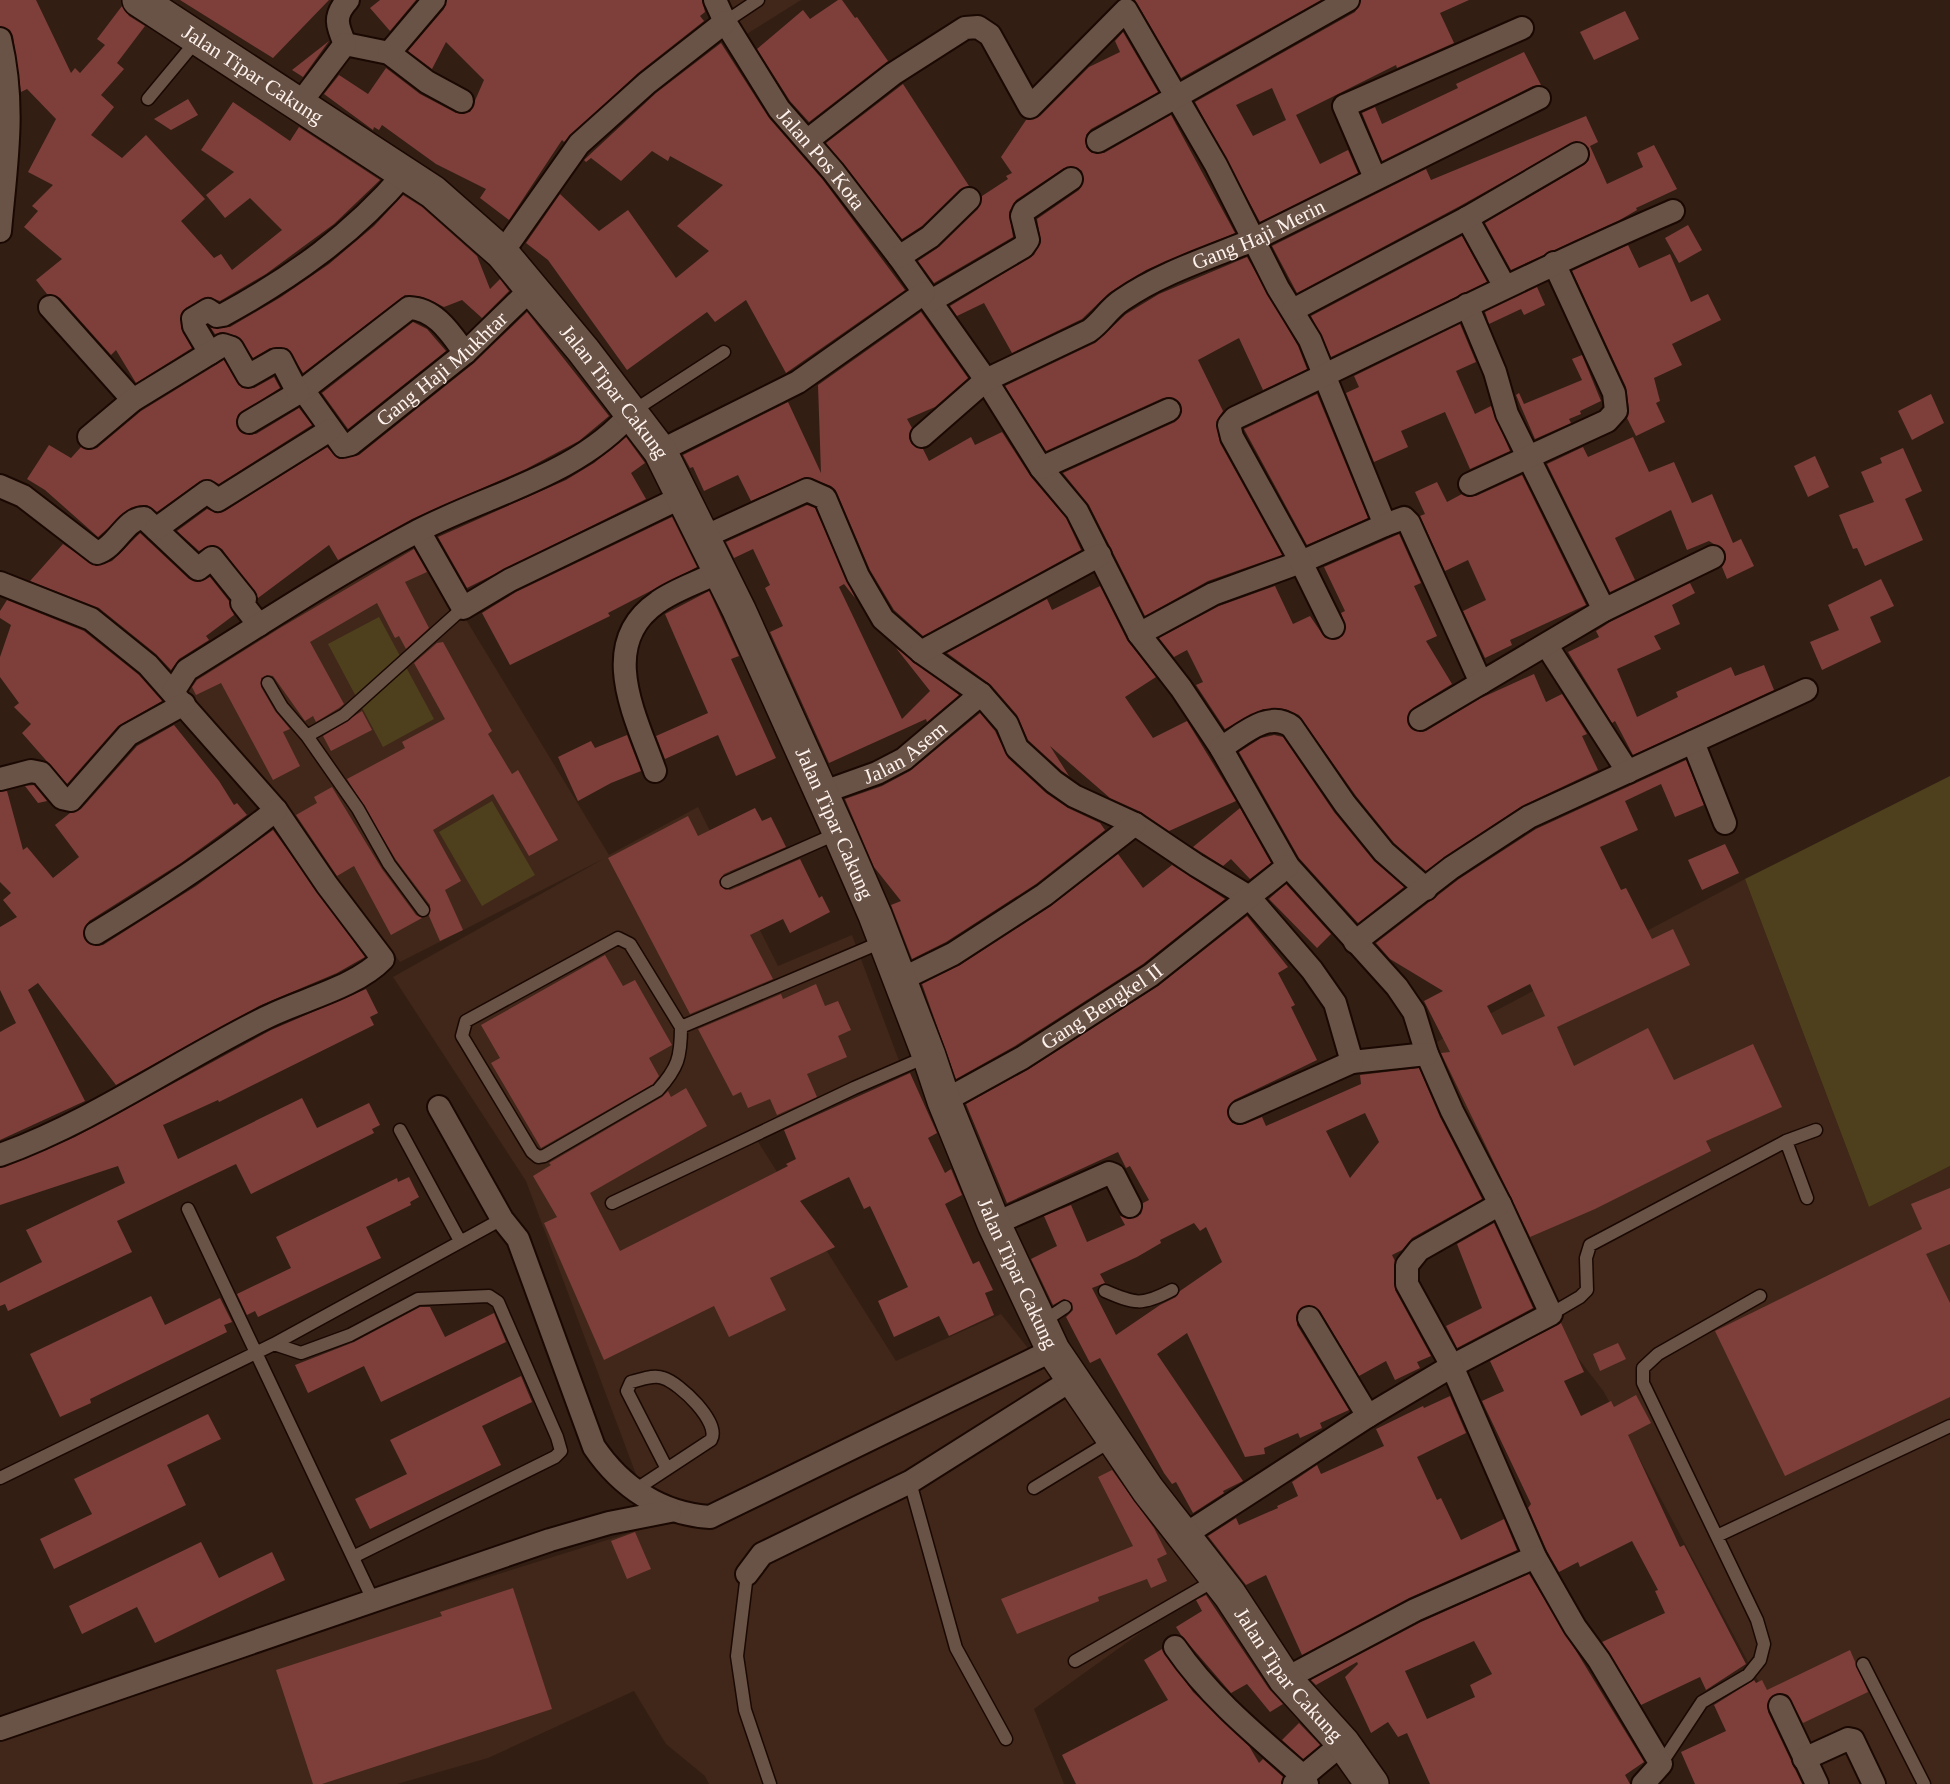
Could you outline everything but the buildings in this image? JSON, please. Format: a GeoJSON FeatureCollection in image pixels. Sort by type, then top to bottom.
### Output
{"type":"FeatureCollection","features":[{"type":"Feature","properties":{"kind":"street","name":"Jalan Tipar Cakung"},"geometry":{"type":"LineString","coordinates":[[139,0],[298,106],[433,192],[502,253],[632,412],[660,451],[704,537],[839,832],[900,980],[944,1101],[994,1224],[1053,1327],[1073,1379],[1112,1440],[1183,1536],[1218,1578],[1285,1680],[1343,1743],[1372,1784]]}},
{"type":"Feature","properties":{"kind":"street"},"geometry":{"type":"LineString","coordinates":[[345,44],[336,20],[339,9],[348,0]]}},
{"type":"Feature","properties":{"kind":"street"},"geometry":{"type":"LineString","coordinates":[[388,53],[434,0]]}},
{"type":"Feature","properties":{"kind":"street","name":"Jalan Pos Kota"},"geometry":{"type":"LineString","coordinates":[[715,0],[725,22],[779,109],[808,140],[899,257],[986,380],[1041,468],[1077,511],[1139,634],[1221,748],[1288,866],[1354,942],[1397,987],[1414,1012],[1427,1054],[1454,1117],[1500,1204],[1551,1314]]}},
{"type":"Feature","properties":{"kind":"street"},"geometry":{"type":"LineString","coordinates":[[1098,141],[1348,0]]}},
{"type":"Feature","properties":{"kind":"street"},"geometry":{"type":"LineString","coordinates":[[808,140],[893,74],[965,28],[978,27],[990,35],[1030,107],[1126,10],[1216,165],[1253,240],[1293,310],[1326,376],[1385,525]]}},
{"type":"Feature","properties":{"kind":"street"},"geometry":{"type":"LineString","coordinates":[[502,253],[579,144],[647,83],[725,22]]}},
{"type":"Feature","properties":{"kind":"street"},"geometry":{"type":"LineString","coordinates":[[1375,178],[1344,106],[1522,28]]}},
{"type":"Feature","properties":{"kind":"street"},"geometry":{"type":"LineString","coordinates":[[0,39],[11,116],[0,231]]}},
{"type":"Feature","properties":{"kind":"street"},"geometry":{"type":"LineString","coordinates":[[345,44],[388,53],[427,82],[462,101]]}},
{"type":"Feature","properties":{"kind":"street"},"geometry":{"type":"LineString","coordinates":[[298,106],[345,44]]}},
{"type":"Feature","properties":{"kind":"street","name":"Gang Haji Merin"},"geometry":{"type":"LineString","coordinates":[[922,436],[986,380],[1089,331],[1101,323],[1108,310],[1124,298],[1208,257],[1253,240],[1539,98]]}},
{"type":"Feature","properties":{"kind":"street"},"geometry":{"type":"LineString","coordinates":[[1293,310],[1467,218],[1577,154]]}},
{"type":"Feature","properties":{"kind":"street"},"geometry":{"type":"LineString","coordinates":[[210,353],[194,326],[193,319],[208,310],[217,316],[223,315],[302,268],[374,209],[405,173]]}},
{"type":"Feature","properties":{"kind":"street"},"geometry":{"type":"LineString","coordinates":[[660,451],[798,382],[927,297],[1023,247],[1028,240],[1022,216],[1024,211],[1071,179]]}},
{"type":"Feature","properties":{"kind":"street"},"geometry":{"type":"LineString","coordinates":[[899,257],[930,237],[969,199]]}},
{"type":"Feature","properties":{"kind":"street"},"geometry":{"type":"LineString","coordinates":[[1333,627],[1301,562],[1232,438],[1230,425],[1235,418],[1326,376],[1554,263],[1673,211]]}},
{"type":"Feature","properties":{"kind":"street"},"geometry":{"type":"LineString","coordinates":[[1467,218],[1505,287]]}},
{"type":"Feature","properties":{"kind":"street"},"geometry":{"type":"LineString","coordinates":[[1470,484],[1607,421],[1616,411],[1614,393],[1554,263]]}},
{"type":"Feature","properties":{"kind":"street","name":"Gang Haji Mukhtar"},"geometry":{"type":"LineString","coordinates":[[330,430],[343,446],[346,446],[465,353],[532,288]]}},
{"type":"Feature","properties":{"kind":"street"},"geometry":{"type":"LineString","coordinates":[[1467,305],[1495,372],[1507,414],[1605,610]]}},
{"type":"Feature","properties":{"kind":"street"},"geometry":{"type":"LineString","coordinates":[[50,308],[133,400]]}},
{"type":"Feature","properties":{"kind":"street"},"geometry":{"type":"LineString","coordinates":[[249,422],[300,391],[409,308],[417,308],[436,318],[447,328],[465,353]]}},
{"type":"Feature","properties":{"kind":"street"},"geometry":{"type":"LineString","coordinates":[[89,437],[133,400],[223,345],[232,348],[248,376],[279,359],[330,430],[218,500],[207,492],[156,529]]}},
{"type":"Feature","properties":{"kind":"street"},"geometry":{"type":"LineString","coordinates":[[1041,468],[1168,410]]}},
{"type":"Feature","properties":{"kind":"street"},"geometry":{"type":"LineString","coordinates":[[0,779],[31,771],[41,773],[62,798],[71,800],[128,735],[178,698],[187,670],[326,583],[419,531],[578,457],[614,433],[632,412]]}},
{"type":"Feature","properties":{"kind":"street"},"geometry":{"type":"LineString","coordinates":[[0,486],[23,496],[97,553],[117,539],[139,518],[144,518],[198,569],[212,558],[245,599],[242,603],[259,625]]}},
{"type":"Feature","properties":{"kind":"street"},"geometry":{"type":"LineString","coordinates":[[704,537],[807,490],[825,498],[870,601],[883,619],[921,652],[981,694],[1006,724],[1017,748],[1038,769],[1074,796],[1135,824],[1249,897],[1312,970],[1335,1003],[1352,1062]]}},
{"type":"Feature","properties":{"kind":"street"},"geometry":{"type":"LineString","coordinates":[[419,531],[463,608],[510,580],[682,497]]}},
{"type":"Feature","properties":{"kind":"street"},"geometry":{"type":"LineString","coordinates":[[1139,634],[1213,594],[1301,562],[1404,518],[1409,523],[1480,683]]}},
{"type":"Feature","properties":{"kind":"street"},"geometry":{"type":"LineString","coordinates":[[921,652],[1100,555]]}},
{"type":"Feature","properties":{"kind":"street"},"geometry":{"type":"LineString","coordinates":[[1420,719],[1605,610],[1713,557]]}},
{"type":"Feature","properties":{"kind":"street"},"geometry":{"type":"LineString","coordinates":[[655,771],[627,687],[623,667],[626,646],[632,629],[658,601],[720,572]]}},
{"type":"Feature","properties":{"kind":"street"},"geometry":{"type":"LineString","coordinates":[[0,583],[91,619],[148,665],[178,698],[199,726],[276,810],[327,885],[383,959],[375,966],[332,990],[265,1018],[87,1116],[0,1155]]}},
{"type":"Feature","properties":{"kind":"street"},"geometry":{"type":"LineString","coordinates":[[1547,646],[1628,772]]}},
{"type":"Feature","properties":{"kind":"street"},"geometry":{"type":"LineString","coordinates":[[1354,942],[1485,844],[1530,817],[1806,690]]}},
{"type":"Feature","properties":{"kind":"street","name":"Jalan Asem"},"geometry":{"type":"LineString","coordinates":[[821,793],[877,772],[903,759],[981,694]]}},
{"type":"Feature","properties":{"kind":"street"},"geometry":{"type":"LineString","coordinates":[[1221,748],[1270,719],[1282,720],[1292,727],[1345,804],[1384,852],[1426,889]]}},
{"type":"Feature","properties":{"kind":"street"},"geometry":{"type":"LineString","coordinates":[[1693,742],[1725,823]]}},
{"type":"Feature","properties":{"kind":"street"},"geometry":{"type":"LineString","coordinates":[[96,933],[174,886],[232,846],[276,810]]}},
{"type":"Feature","properties":{"kind":"street"},"geometry":{"type":"LineString","coordinates":[[900,980],[953,954],[1035,901],[1135,824]]}},
{"type":"Feature","properties":{"kind":"street","name":"Gang Bengkel II"},"geometry":{"type":"LineString","coordinates":[[944,1101],[1022,1058],[1151,975],[1288,866]]}},
{"type":"Feature","properties":{"kind":"street"},"geometry":{"type":"LineString","coordinates":[[1240,1112],[1352,1062],[1427,1054]]}},
{"type":"Feature","properties":{"kind":"street"},"geometry":{"type":"LineString","coordinates":[[440,1107],[502,1219],[518,1239],[594,1447],[611,1472],[670,1511]]}},
{"type":"Feature","properties":{"kind":"street"},"geometry":{"type":"LineString","coordinates":[[994,1224],[1109,1173],[1114,1175],[1130,1206]]}},
{"type":"Feature","properties":{"kind":"street"},"geometry":{"type":"LineString","coordinates":[[1500,1204],[1419,1250],[1407,1265],[1407,1284],[1452,1366],[1535,1557],[1575,1628],[1599,1660],[1661,1764],[1643,1784]]}},
{"type":"Feature","properties":{"kind":"street"},"geometry":{"type":"LineString","coordinates":[[1183,1536],[1368,1416],[1452,1366],[1551,1314]]}},
{"type":"Feature","properties":{"kind":"street"},"geometry":{"type":"LineString","coordinates":[[1308,1318],[1368,1416]]}},
{"type":"Feature","properties":{"kind":"street"},"geometry":{"type":"LineString","coordinates":[[0,1729],[550,1540],[609,1523],[670,1511],[710,1517],[1053,1327]]}},
{"type":"Feature","properties":{"kind":"street"},"geometry":{"type":"LineString","coordinates":[[747,1574],[762,1554],[910,1482],[1073,1379]]}},
{"type":"Feature","properties":{"kind":"street"},"geometry":{"type":"LineString","coordinates":[[1285,1680],[1416,1610],[1535,1557]]}},
{"type":"Feature","properties":{"kind":"street"},"geometry":{"type":"LineString","coordinates":[[1175,1647],[1197,1679],[1301,1782],[1343,1743]]}},
{"type":"Feature","properties":{"kind":"street"},"geometry":{"type":"LineString","coordinates":[[1780,1706],[1817,1784]]}},
{"type":"Feature","properties":{"kind":"street"},"geometry":{"type":"LineString","coordinates":[[1804,1759],[1848,1739],[1853,1740],[1874,1784]]}},
{"type":"Feature","properties":{"kind":"lane"},"geometry":{"type":"LineString","coordinates":[[725,22],[758,0]]}},
{"type":"Feature","properties":{"kind":"lane"},"geometry":{"type":"LineString","coordinates":[[148,99],[198,39]]}},
{"type":"Feature","properties":{"kind":"lane"},"geometry":{"type":"LineString","coordinates":[[632,412],[724,352]]}},
{"type":"Feature","properties":{"kind":"lane"},"geometry":{"type":"LineString","coordinates":[[307,736],[344,716],[463,608]]}},
{"type":"Feature","properties":{"kind":"lane"},"geometry":{"type":"LineString","coordinates":[[268,683],[282,707],[307,736],[358,809],[376,846],[423,910]]}},
{"type":"Feature","properties":{"kind":"lane"},"geometry":{"type":"LineString","coordinates":[[727,882],[839,832]]}},
{"type":"Feature","properties":{"kind":"lane"},"geometry":{"type":"LineString","coordinates":[[618,938],[630,945],[681,1027],[681,1056],[671,1076],[658,1090],[544,1156],[538,1156],[532,1152],[462,1036],[466,1021],[618,938]]}},
{"type":"Feature","properties":{"kind":"lane"},"geometry":{"type":"LineString","coordinates":[[681,1027],[884,941]]}},
{"type":"Feature","properties":{"kind":"lane"},"geometry":{"type":"LineString","coordinates":[[612,1203],[854,1088],[929,1056]]}},
{"type":"Feature","properties":{"kind":"lane"},"geometry":{"type":"LineString","coordinates":[[400,1130],[460,1241]]}},
{"type":"Feature","properties":{"kind":"lane"},"geometry":{"type":"LineString","coordinates":[[1551,1314],[1580,1297],[1587,1290],[1586,1258],[1590,1245],[1786,1141],[1816,1130]]}},
{"type":"Feature","properties":{"kind":"lane"},"geometry":{"type":"LineString","coordinates":[[1786,1141],[1807,1198]]}},
{"type":"Feature","properties":{"kind":"lane"},"geometry":{"type":"LineString","coordinates":[[188,1209],[374,1600]]}},
{"type":"Feature","properties":{"kind":"lane"},"geometry":{"type":"LineString","coordinates":[[0,1478],[274,1344],[502,1219]]}},
{"type":"Feature","properties":{"kind":"lane"},"geometry":{"type":"LineString","coordinates":[[1105,1292],[1132,1302],[1150,1302],[1172,1290]]}},
{"type":"Feature","properties":{"kind":"lane"},"geometry":{"type":"LineString","coordinates":[[274,1344],[300,1353],[350,1335],[418,1299],[489,1296],[498,1302],[557,1437],[561,1451],[555,1457],[353,1557]]}},
{"type":"Feature","properties":{"kind":"lane"},"geometry":{"type":"LineString","coordinates":[[1661,1764],[1702,1702],[1748,1675],[1760,1660],[1764,1644],[1757,1620],[1643,1383],[1643,1368],[1658,1354],[1760,1296]]}},
{"type":"Feature","properties":{"kind":"lane"},"geometry":{"type":"LineString","coordinates":[[635,1490],[667,1469],[711,1440],[714,1428],[692,1399],[669,1380],[653,1376],[631,1383],[627,1391],[667,1469]]}},
{"type":"Feature","properties":{"kind":"lane"},"geometry":{"type":"LineString","coordinates":[[1717,1536],[1950,1426]]}},
{"type":"Feature","properties":{"kind":"lane"},"geometry":{"type":"LineString","coordinates":[[1034,1488],[1112,1440]]}},
{"type":"Feature","properties":{"kind":"lane"},"geometry":{"type":"LineString","coordinates":[[910,1482],[956,1648],[1006,1739]]}},
{"type":"Feature","properties":{"kind":"lane"},"geometry":{"type":"LineString","coordinates":[[747,1574],[737,1656],[745,1710],[770,1784]]}},
{"type":"Feature","properties":{"kind":"lane"},"geometry":{"type":"LineString","coordinates":[[1075,1661],[1218,1578]]}},
{"type":"Feature","properties":{"kind":"lane"},"geometry":{"type":"LineString","coordinates":[[1863,1664],[1924,1784]]}},
{"type":"Feature","properties":{"kind":"shaded area"},"geometry":{"type":"Polygon","coordinates":[[[717,0],[801,0],[745,35],[717,0]]]}},
{"type":"Feature","properties":{"kind":"shaded area"},"geometry":{"type":"Polygon","coordinates":[[[417,539],[609,855],[698,807],[778,966],[852,935],[901,1066],[750,1129],[896,1361],[1001,1314],[1119,1464],[1203,1588],[1034,1709],[1064,1784],[709,1784],[705,1776],[666,1744],[634,1691],[488,1758],[397,1784],[0,1784],[0,1730],[655,1525],[526,1181],[393,977],[605,858],[400,962],[262,777],[180,684],[417,539]]]}},
{"type":"Feature","properties":{"kind":"shaded area"},"geometry":{"type":"Polygon","coordinates":[[[379,617],[434,719],[383,747],[328,644],[379,617]]]}},
{"type":"Feature","properties":{"kind":"shaded area"},"geometry":{"type":"Polygon","coordinates":[[[1950,776],[1950,1166],[1869,1207],[1745,879],[1950,776]]]}},
{"type":"Feature","properties":{"kind":"shaded area"},"geometry":{"type":"Polygon","coordinates":[[[492,801],[535,875],[482,906],[439,832],[492,801]]]}},
{"type":"Feature","properties":{"kind":"shaded area"},"geometry":{"type":"Polygon","coordinates":[[[1745,879],[1869,1207],[1950,1166],[1950,1784],[1813,1784],[1604,1392],[1575,1354],[1427,1047],[1745,879]]]}}]}
